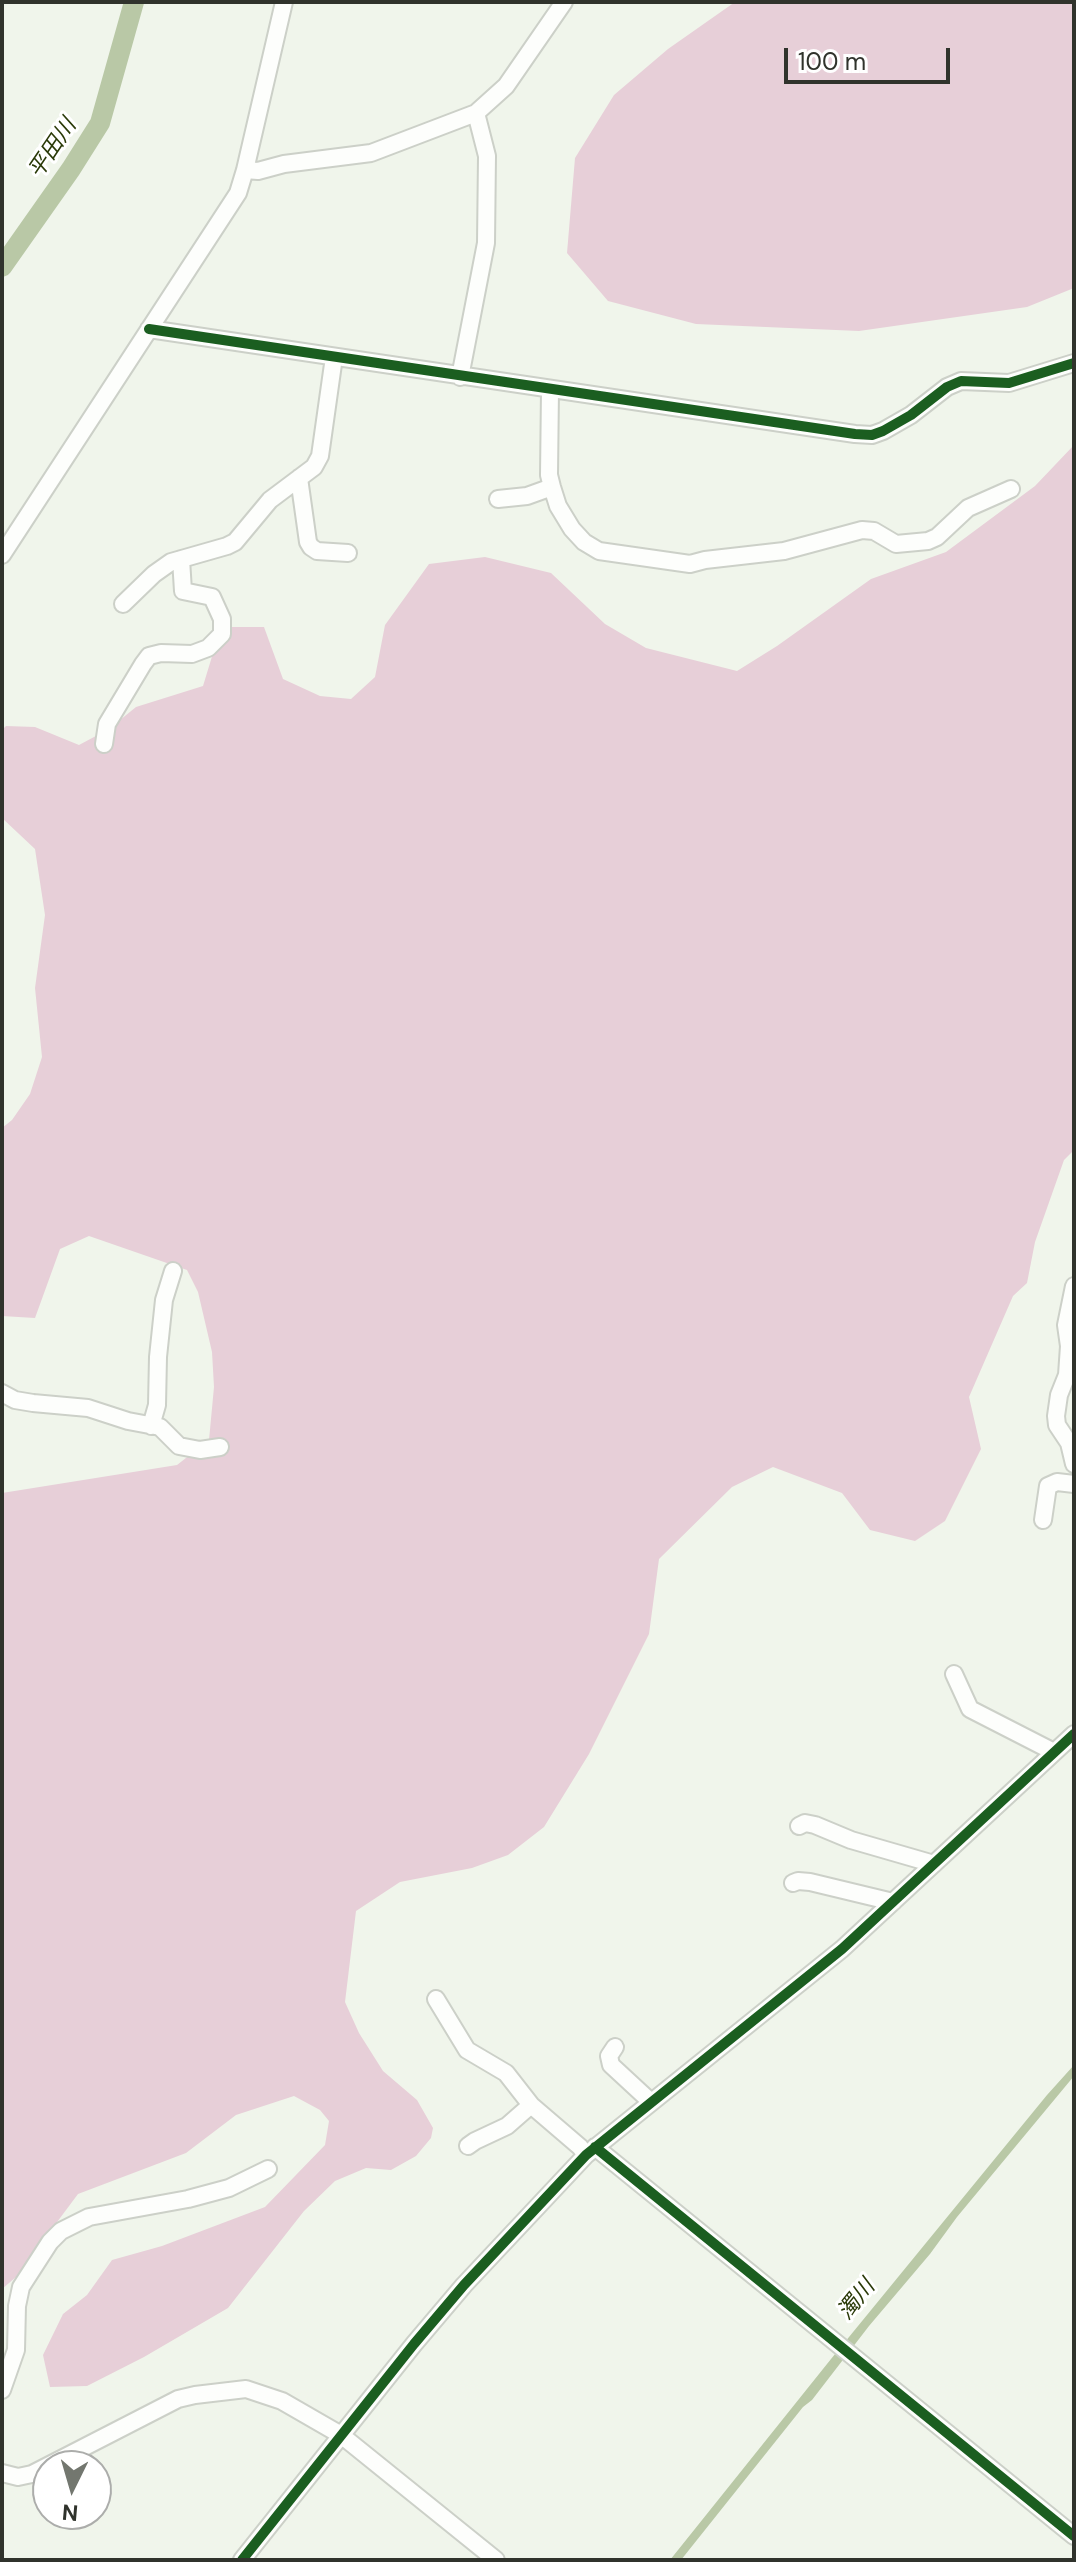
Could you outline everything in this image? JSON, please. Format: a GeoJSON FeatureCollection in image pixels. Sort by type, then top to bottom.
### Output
{"type":"FeatureCollection","features":[{"type":"Feature","properties":{"kind":"street"},"geometry":{"type":"LineString","coordinates":[[3,552],[238,193],[284,2]]}},
{"type":"Feature","properties":{"kind":"street"},"geometry":{"type":"LineString","coordinates":[[245,170],[258,171],[297,162],[371,153],[476,113],[506,86],[564,2]]}},
{"type":"Feature","properties":{"kind":"street"},"geometry":{"type":"LineString","coordinates":[[460,377],[486,243],[487,156],[476,113]]}},
{"type":"Feature","properties":{"kind":"street"},"geometry":{"type":"LineString","coordinates":[[149,329],[872,435],[911,415],[947,387],[961,381],[1009,383],[1074,363]]}},
{"type":"Feature","properties":{"kind":"street"},"geometry":{"type":"LineString","coordinates":[[123,604],[171,562],[235,542],[270,500],[314,467],[320,456],[334,357]]}},
{"type":"Feature","properties":{"kind":"street"},"geometry":{"type":"LineString","coordinates":[[550,390],[549,475],[558,506],[572,529],[592,548],[627,557],[690,564],[784,551],[862,530],[874,531],[896,544],[928,541],[937,537],[968,508],[1011,489]]}},
{"type":"Feature","properties":{"kind":"street"},"geometry":{"type":"LineString","coordinates":[[299,478],[311,547],[317,551],[348,553]]}},
{"type":"Feature","properties":{"kind":"street"},"geometry":{"type":"LineString","coordinates":[[498,499],[527,496],[552,487]]}},
{"type":"Feature","properties":{"kind":"street"},"geometry":{"type":"LineString","coordinates":[[104,744],[107,724],[149,656],[161,653],[192,654],[208,648],[222,634],[222,619],[212,597],[183,591],[181,559]]}},
{"type":"Feature","properties":{"kind":"street"},"geometry":{"type":"LineString","coordinates":[[151,1426],[157,1405],[164,1300],[173,1271]]}},
{"type":"Feature","properties":{"kind":"street"},"geometry":{"type":"LineString","coordinates":[[1074,1286],[1066,1325],[1069,1346],[1067,1375],[1059,1395],[1056,1416],[1057,1425],[1069,1443],[1074,1464]]}},
{"type":"Feature","properties":{"kind":"street"},"geometry":{"type":"LineString","coordinates":[[2,1393],[15,1400],[88,1408],[160,1427],[179,1446],[200,1450],[220,1447]]}},
{"type":"Feature","properties":{"kind":"street"},"geometry":{"type":"LineString","coordinates":[[1043,1520],[1048,1486],[1057,1482],[1074,1484]]}},
{"type":"Feature","properties":{"kind":"street"},"geometry":{"type":"LineString","coordinates":[[954,1674],[970,1709],[1054,1752]]}},
{"type":"Feature","properties":{"kind":"street"},"geometry":{"type":"LineString","coordinates":[[242,2560],[464,2285],[590,2151],[842,1949],[1074,1734]]}},
{"type":"Feature","properties":{"kind":"street"},"geometry":{"type":"LineString","coordinates":[[799,1826],[805,1823],[815,1825],[851,1840],[934,1864]]}},
{"type":"Feature","properties":{"kind":"street"},"geometry":{"type":"LineString","coordinates":[[793,1883],[810,1882],[893,1902]]}},
{"type":"Feature","properties":{"kind":"street"},"geometry":{"type":"LineString","coordinates":[[436,1999],[467,2050],[506,2073],[531,2105],[580,2147],[590,2151],[858,2361],[1074,2536]]}},
{"type":"Feature","properties":{"kind":"street"},"geometry":{"type":"LineString","coordinates":[[615,2047],[609,2056],[611,2065],[651,2102]]}},
{"type":"Feature","properties":{"kind":"street"},"geometry":{"type":"LineString","coordinates":[[468,2146],[498,2132],[531,2105]]}},
{"type":"Feature","properties":{"kind":"street"},"geometry":{"type":"LineString","coordinates":[[2,2390],[16,2350],[17,2306],[21,2287],[50,2242],[61,2231],[89,2217],[188,2199],[229,2188],[268,2169]]}},
{"type":"Feature","properties":{"kind":"street"},"geometry":{"type":"LineString","coordinates":[[2,2473],[18,2477],[32,2474],[178,2399],[246,2389],[265,2393],[341,2435],[496,2560]]}},
{"type":"Feature","properties":{"kind":"shaded area"},"geometry":{"type":"Polygon","coordinates":[[[735,2],[1074,2],[1074,288],[1027,307],[859,331],[696,324],[608,301],[567,253],[575,158],[614,95],[668,49],[735,2]]]}},
{"type":"Feature","properties":{"kind":"shaded area"},"geometry":{"type":"Polygon","coordinates":[[[1074,445],[1074,1150],[1064,1160],[1035,1242],[1027,1283],[1013,1296],[969,1397],[981,1449],[945,1521],[915,1541],[870,1530],[842,1493],[773,1467],[732,1487],[659,1559],[649,1634],[589,1754],[544,1827],[508,1855],[472,1868],[400,1882],[356,1911],[345,2002],[359,2033],[383,2071],[417,2100],[433,2128],[431,2138],[416,2156],[391,2170],[366,2168],[335,2181],[304,2211],[228,2308],[87,2386],[50,2387],[43,2355],[63,2314],[87,2295],[112,2260],[162,2246],[265,2207],[325,2145],[329,2121],[320,2110],[294,2096],[236,2115],[186,2153],[78,2194],[16,2277],[2,2289],[2,1493],[177,1465],[209,1440],[214,1387],[212,1352],[198,1292],[187,1270],[89,1236],[60,1249],[35,1318],[2,1316],[2,1128],[12,1120],[30,1094],[42,1057],[35,988],[45,915],[35,849],[2,818],[2,730],[6,726],[35,727],[79,745],[109,729],[136,707],[203,686],[221,627],[264,627],[283,679],[320,696],[351,699],[375,677],[385,625],[429,564],[485,557],[551,573],[605,624],[646,648],[737,671],[871,579],[946,552],[1035,486],[1074,445]]]}},
{"type":"Feature","properties":{"kind":"shaded area","name":"濁川"},"geometry":{"type":"Polygon","coordinates":[[[1074,2065],[1074,2076],[812,2400],[803,2407],[681,2560],[670,2560],[831,2359],[1074,2065]]]}},
{"type":"Feature","properties":{"kind":"waterway","name":"平田川"},"geometry":{"type":"LineString","coordinates":[[2,267],[100,123],[134,2]]}},
{"type":"Feature","properties":{"kind":"cycle path"},"geometry":{"type":"LineString","coordinates":[[149,329],[872,435],[911,415],[947,387],[961,381],[1009,383],[1074,363]]}},
{"type":"Feature","properties":{"kind":"cycle path"},"geometry":{"type":"LineString","coordinates":[[242,2560],[464,2285],[586,2155],[842,1949],[1074,1734]]}},
{"type":"Feature","properties":{"kind":"cycle path"},"geometry":{"type":"LineString","coordinates":[[595,2147],[1074,2536]]}}]}
